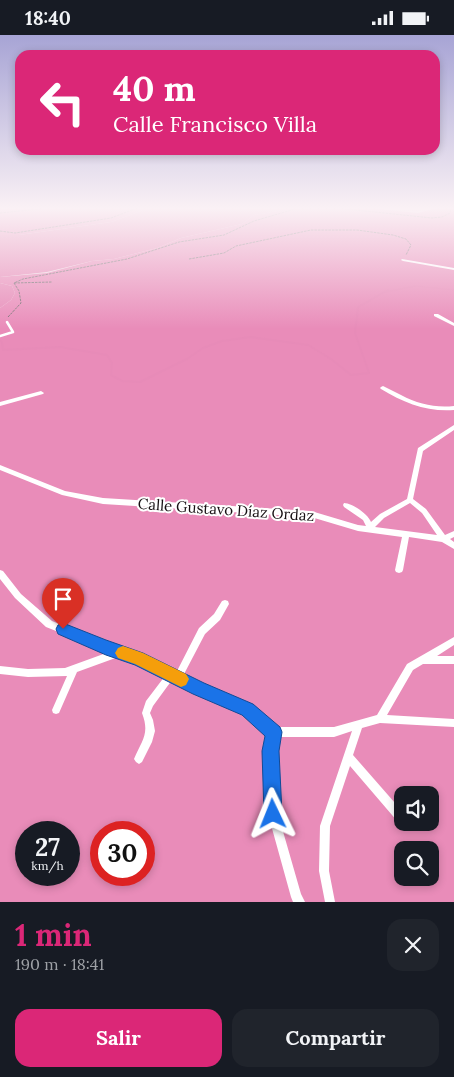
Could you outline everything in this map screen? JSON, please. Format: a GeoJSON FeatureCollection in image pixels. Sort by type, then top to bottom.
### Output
{"type":"FeatureCollection","features":[{"type":"Feature","properties":{"kind":"street"},"geometry":{"type":"LineString","coordinates":[[403,260],[454,269]]}},
{"type":"Feature","properties":{"kind":"street"},"geometry":{"type":"LineString","coordinates":[[436,315],[454,325]]}},
{"type":"Feature","properties":{"kind":"street"},"geometry":{"type":"LineString","coordinates":[[383,388],[423,407],[454,408]]}},
{"type":"Feature","properties":{"kind":"street"},"geometry":{"type":"LineString","coordinates":[[0,404],[41,393]]}},
{"type":"Feature","properties":{"kind":"street"},"geometry":{"type":"LineString","coordinates":[[346,505],[366,518],[370,529],[382,516],[410,500],[420,449],[454,427]]}},
{"type":"Feature","properties":{"kind":"street","name":"Calle Gustavo Díaz Ordaz"},"geometry":{"type":"LineString","coordinates":[[0,467],[64,493],[103,501],[310,514],[358,528],[444,539]]}},
{"type":"Feature","properties":{"kind":"street"},"geometry":{"type":"LineString","coordinates":[[410,500],[424,511],[444,539],[454,546]]}},
{"type":"Feature","properties":{"kind":"street"},"geometry":{"type":"LineString","coordinates":[[399,570],[406,534]]}},
{"type":"Feature","properties":{"kind":"street"},"geometry":{"type":"LineString","coordinates":[[444,539],[454,534]]}},
{"type":"Feature","properties":{"kind":"street"},"geometry":{"type":"LineString","coordinates":[[0,573],[18,596],[48,623],[138,658],[248,709],[274,732],[334,731],[380,719],[454,723]]}},
{"type":"Feature","properties":{"kind":"street"},"geometry":{"type":"LineString","coordinates":[[139,759],[151,733],[150,721],[146,713],[149,704],[175,676],[202,631],[217,617],[225,604]]}},
{"type":"Feature","properties":{"kind":"street"},"geometry":{"type":"LineString","coordinates":[[380,719],[410,667],[454,641]]}},
{"type":"Feature","properties":{"kind":"street"},"geometry":{"type":"LineString","coordinates":[[0,670],[28,673],[65,672],[121,652]]}},
{"type":"Feature","properties":{"kind":"street"},"geometry":{"type":"LineString","coordinates":[[421,659],[454,660]]}},
{"type":"Feature","properties":{"kind":"street"},"geometry":{"type":"LineString","coordinates":[[56,710],[74,669]]}},
{"type":"Feature","properties":{"kind":"street"},"geometry":{"type":"LineString","coordinates":[[330,902],[324,871],[325,826],[359,725]]}},
{"type":"Feature","properties":{"kind":"street"},"geometry":{"type":"LineString","coordinates":[[274,732],[271,751],[273,814],[296,897],[300,902]]}},
{"type":"Feature","properties":{"kind":"street"},"geometry":{"type":"LineString","coordinates":[[348,756],[394,809]]}},
{"type":"Feature","properties":{"kind":"lane"},"geometry":{"type":"LineString","coordinates":[[0,336],[13,332],[7,322]]}},
{"type":"Feature","properties":{"kind":"path"},"geometry":{"type":"LineString","coordinates":[[14,283],[23,279],[82,266],[127,259],[162,248]]}},
{"type":"Feature","properties":{"kind":"path"},"geometry":{"type":"LineString","coordinates":[[189,259],[224,253],[232,248]]}},
{"type":"Feature","properties":{"kind":"path"},"geometry":{"type":"LineString","coordinates":[[403,260],[409,248]]}},
{"type":"Feature","properties":{"kind":"path"},"geometry":{"type":"LineString","coordinates":[[14,283],[52,282]]}},
{"type":"Feature","properties":{"kind":"path"},"geometry":{"type":"LineString","coordinates":[[7,322],[7,318],[21,303],[19,291],[14,283]]}},
{"type":"Feature","properties":{"kind":"shaded area"},"geometry":{"type":"Polygon","coordinates":[[[0,248],[155,248],[114,259],[92,261],[47,272],[0,277],[0,248]]]}},
{"type":"Feature","properties":{"kind":"shaded area"},"geometry":{"type":"Polygon","coordinates":[[[155,248],[454,248],[454,902],[0,902],[0,308],[11,300],[15,293],[12,286],[0,283],[0,277],[47,273],[92,261],[114,259],[155,248]]]}},
{"type":"Feature","properties":{"kind":"shaded area"},"geometry":{"type":"Polygon","coordinates":[[[0,283],[12,286],[15,293],[11,300],[0,308],[0,283]]]}},
{"type":"Feature","properties":{"kind":"waterway"},"geometry":{"type":"LineString","coordinates":[[385,292],[416,286],[454,290]]}},
{"type":"Feature","properties":{"kind":"waterway"},"geometry":{"type":"LineString","coordinates":[[0,341],[2,342],[3,350],[60,347],[107,355],[112,363],[111,375],[122,381],[140,382],[187,359],[203,348],[222,341],[251,337],[308,345],[331,359],[351,375],[369,373],[355,333],[358,307],[388,290]]}},
{"type":"Feature","properties":{"kind":"slow traffic"},"geometry":{"type":"LineString","coordinates":[[123,653],[138,658],[181,679]]}},
{"type":"Feature","properties":{"kind":"route"},"geometry":{"type":"LineString","coordinates":[[63,629],[138,658],[198,688],[248,709],[274,732],[271,751],[273,814]]}}]}
